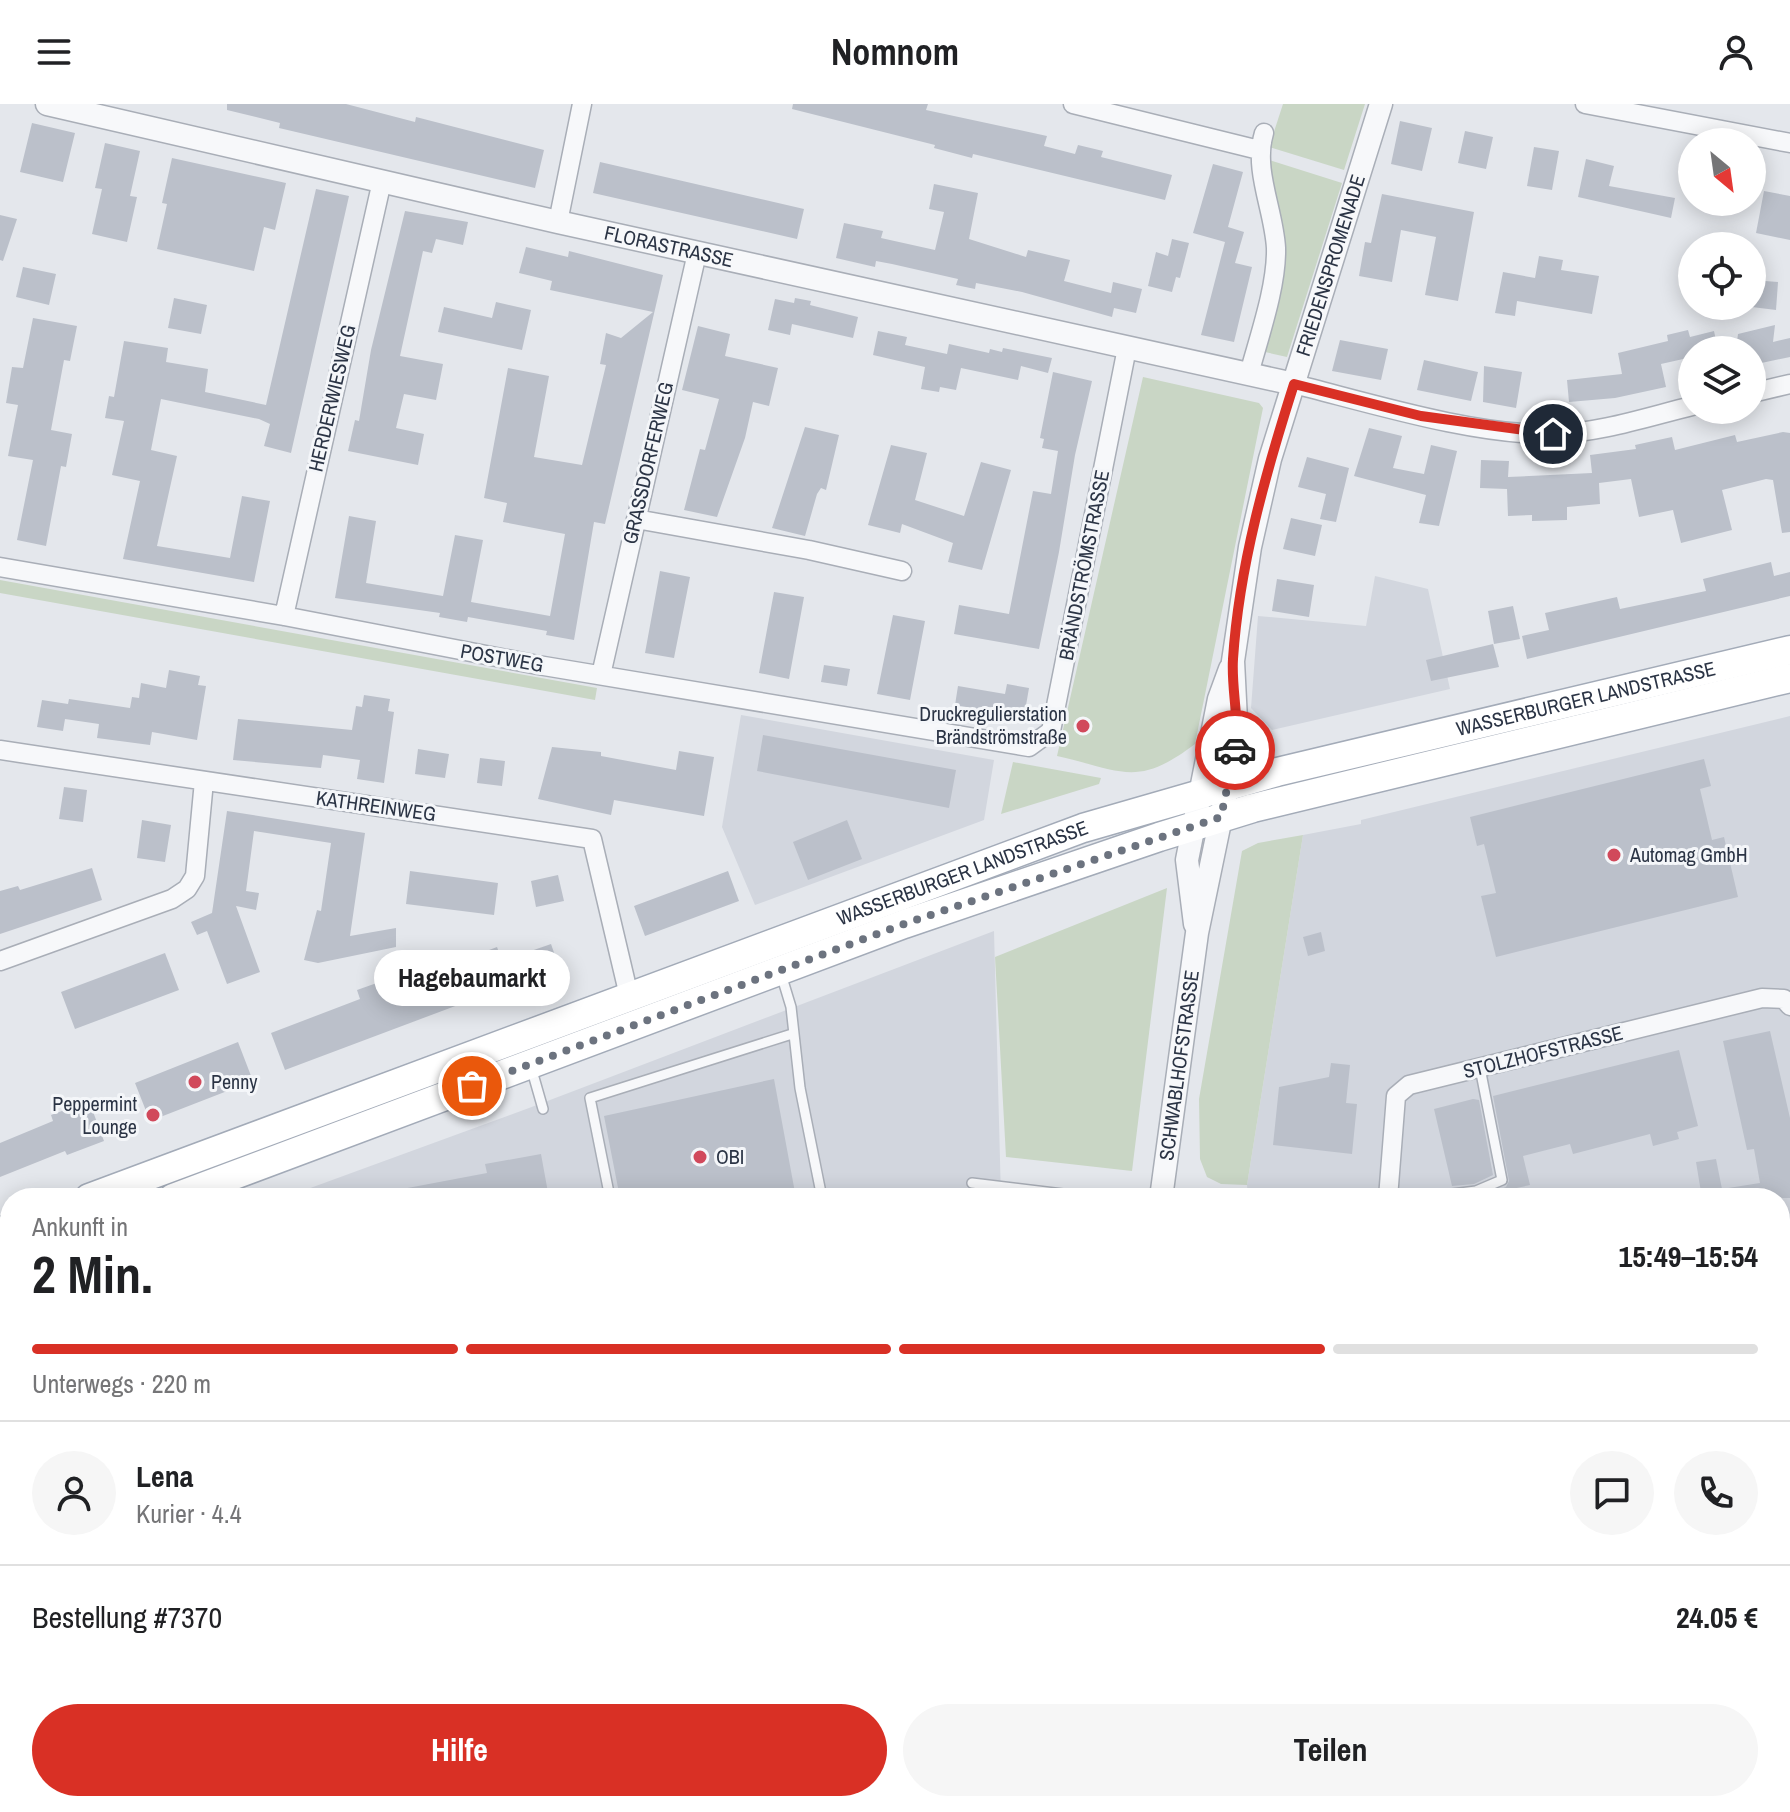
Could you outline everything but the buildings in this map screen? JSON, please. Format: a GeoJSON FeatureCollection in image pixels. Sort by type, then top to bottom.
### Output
{"type":"FeatureCollection","features":[{"type":"Feature","properties":{"kind":"main road","name":"WASSERBURGER LANDSTRASSE"},"geometry":{"type":"LineString","coordinates":[[115,1188],[989,860],[1083,828],[1230,786],[1790,650]]}},
{"type":"Feature","properties":{"kind":"main road","name":"WASSERBURGER LANDSTRASSE"},"geometry":{"type":"LineString","coordinates":[[198,1188],[1028,880],[1192,826],[1790,678]]}},
{"type":"Feature","properties":{"kind":"street","name":"FLORASTRASSE"},"geometry":{"type":"LineString","coordinates":[[47,104],[558,222],[1294,384]]}},
{"type":"Feature","properties":{"kind":"street"},"geometry":{"type":"LineString","coordinates":[[558,222],[582,104]]}},
{"type":"Feature","properties":{"kind":"street"},"geometry":{"type":"LineString","coordinates":[[1073,104],[1262,142],[1276,250],[1265,314],[1249,374]]}},
{"type":"Feature","properties":{"kind":"street","name":"FRIEDENSPROMENADE"},"geometry":{"type":"LineString","coordinates":[[1221,817],[1230,786],[1237,740],[1233,661],[1250,547],[1270,459],[1381,104]]}},
{"type":"Feature","properties":{"kind":"street"},"geometry":{"type":"LineString","coordinates":[[1585,104],[1790,143]]}},
{"type":"Feature","properties":{"kind":"street","name":"HERDERWIESWEG"},"geometry":{"type":"LineString","coordinates":[[284,616],[382,181]]}},
{"type":"Feature","properties":{"kind":"street","name":"GRASSDORFERWEG"},"geometry":{"type":"LineString","coordinates":[[601,675],[697,253]]}},
{"type":"Feature","properties":{"kind":"street","name":"BRÄNDSTRÖMSTRASSE"},"geometry":{"type":"LineString","coordinates":[[1005,743],[1029,747],[1051,731],[1127,348]]}},
{"type":"Feature","properties":{"kind":"street"},"geometry":{"type":"LineString","coordinates":[[1294,384],[1421,416],[1553,434],[1601,428],[1678,409]]}},
{"type":"Feature","properties":{"kind":"street"},"geometry":{"type":"LineString","coordinates":[[1766,390],[1790,384]]}},
{"type":"Feature","properties":{"kind":"street"},"geometry":{"type":"LineString","coordinates":[[636,519],[809,550],[902,571]]}},
{"type":"Feature","properties":{"kind":"street","name":"POSTWEG"},"geometry":{"type":"LineString","coordinates":[[0,567],[601,675],[1005,743]]}},
{"type":"Feature","properties":{"kind":"street","name":"FRIEDENSPROMENADE"},"geometry":{"type":"LineString","coordinates":[[1192,826],[1219,699],[1233,661]]}},
{"type":"Feature","properties":{"kind":"street","name":"KATHREINWEG"},"geometry":{"type":"LineString","coordinates":[[0,750],[592,839],[629,996]]}},
{"type":"Feature","properties":{"kind":"street"},"geometry":{"type":"LineString","coordinates":[[0,961],[172,899],[187,889],[195,876],[204,781]]}},
{"type":"Feature","properties":{"kind":"street","name":"SCHWABLHOFSTRASSE"},"geometry":{"type":"LineString","coordinates":[[1162,1188],[1197,933],[1221,817]]}},
{"type":"Feature","properties":{"kind":"street","name":"SCHWABLHOFSTRASSE"},"geometry":{"type":"LineString","coordinates":[[1192,826],[1187,860],[1197,933]]}},
{"type":"Feature","properties":{"kind":"street","name":"STOLZHOFSTRASSE"},"geometry":{"type":"LineString","coordinates":[[1389,1188],[1396,1096],[1409,1085],[1762,998],[1784,999],[1790,1006]]}},
{"type":"Feature","properties":{"kind":"street","name":"WASSERBURGER LANDSTRASSE"},"geometry":{"type":"LineString","coordinates":[[158,1171],[166,1188]]}},
{"type":"Feature","properties":{"kind":"lane"},"geometry":{"type":"LineString","coordinates":[[780,971],[791,1007],[792,1034],[820,1188]]}},
{"type":"Feature","properties":{"kind":"lane"},"geometry":{"type":"LineString","coordinates":[[608,1188],[590,1098],[792,1034]]}},
{"type":"Feature","properties":{"kind":"lane"},"geometry":{"type":"LineString","coordinates":[[531,1064],[543,1109]]}},
{"type":"Feature","properties":{"kind":"lane"},"geometry":{"type":"LineString","coordinates":[[1480,1068],[1502,1180],[1483,1188]]}},
{"type":"Feature","properties":{"kind":"lane"},"geometry":{"type":"LineString","coordinates":[[972,1183],[1013,1188]]}},
{"type":"Feature","properties":{"kind":"shaded area"},"geometry":{"type":"Polygon","coordinates":[[[1375,576],[1428,589],[1450,689],[1272,730],[1251,708],[1258,616],[1366,626],[1375,576]]]}},
{"type":"Feature","properties":{"kind":"shaded area"},"geometry":{"type":"Polygon","coordinates":[[[741,715],[994,760],[984,820],[755,905],[722,827],[741,715]]]}},
{"type":"Feature","properties":{"kind":"shaded area"},"geometry":{"type":"Polygon","coordinates":[[[1790,716],[1790,1188],[1247,1188],[1303,835],[1361,824],[1361,820],[1790,716]]]}},
{"type":"Feature","properties":{"kind":"shaded area"},"geometry":{"type":"Polygon","coordinates":[[[994,931],[1001,1188],[310,1188],[994,931]]]}},
{"type":"Feature","properties":{"kind":"green space"},"geometry":{"type":"Polygon","coordinates":[[[1283,104],[1365,104],[1344,170],[1269,147],[1283,104]]]}},
{"type":"Feature","properties":{"kind":"green space"},"geometry":{"type":"Polygon","coordinates":[[[1269,160],[1342,183],[1287,357],[1265,352],[1285,251],[1269,160]]]}},
{"type":"Feature","properties":{"kind":"green space"},"geometry":{"type":"Polygon","coordinates":[[[1143,377],[1259,403],[1263,408],[1195,744],[1158,767],[1129,772],[1057,756],[1143,377]]]}},
{"type":"Feature","properties":{"kind":"green space"},"geometry":{"type":"Polygon","coordinates":[[[0,580],[597,688],[595,700],[0,593],[0,580]]]}},
{"type":"Feature","properties":{"kind":"green space"},"geometry":{"type":"Polygon","coordinates":[[[1013,762],[1101,778],[1099,784],[1001,814],[1013,762]]]}},
{"type":"Feature","properties":{"kind":"green space"},"geometry":{"type":"Polygon","coordinates":[[[1303,835],[1247,1185],[1221,1184],[1207,1177],[1200,1159],[1199,1099],[1242,851],[1258,843],[1303,835]]]}},
{"type":"Feature","properties":{"kind":"green space"},"geometry":{"type":"Polygon","coordinates":[[[1167,888],[1132,1171],[1006,1157],[995,957],[1167,888]]]}},
{"type":"Feature","properties":{"kind":"way so far"},"geometry":{"type":"LineString","coordinates":[[472,1086],[904,924],[1221,817],[1230,786],[1235,750]]}},
{"type":"Feature","properties":{"kind":"place","name":"Druckregulierstation Brändströmstraße"},"geometry":{"type":"Point","coordinates":[1083,726]}},
{"type":"Feature","properties":{"kind":"place","name":"Automag GmbH"},"geometry":{"type":"Point","coordinates":[1614,855]}},
{"type":"Feature","properties":{"kind":"place","name":"Penny"},"geometry":{"type":"Point","coordinates":[195,1082]}},
{"type":"Feature","properties":{"kind":"place","name":"Hagebaumarkt"},"geometry":{"type":"Point","coordinates":[472,1086]}},
{"type":"Feature","properties":{"kind":"place","name":"Peppermint Lounge"},"geometry":{"type":"Point","coordinates":[153,1115]}},
{"type":"Feature","properties":{"kind":"place","name":"OBI"},"geometry":{"type":"Point","coordinates":[700,1157]}},
{"type":"Feature","properties":{"kind":"route"},"geometry":{"type":"LineString","coordinates":[[1235,750],[1233,661],[1250,547],[1270,459],[1294,384],[1421,416],[1553,434]]}}]}
